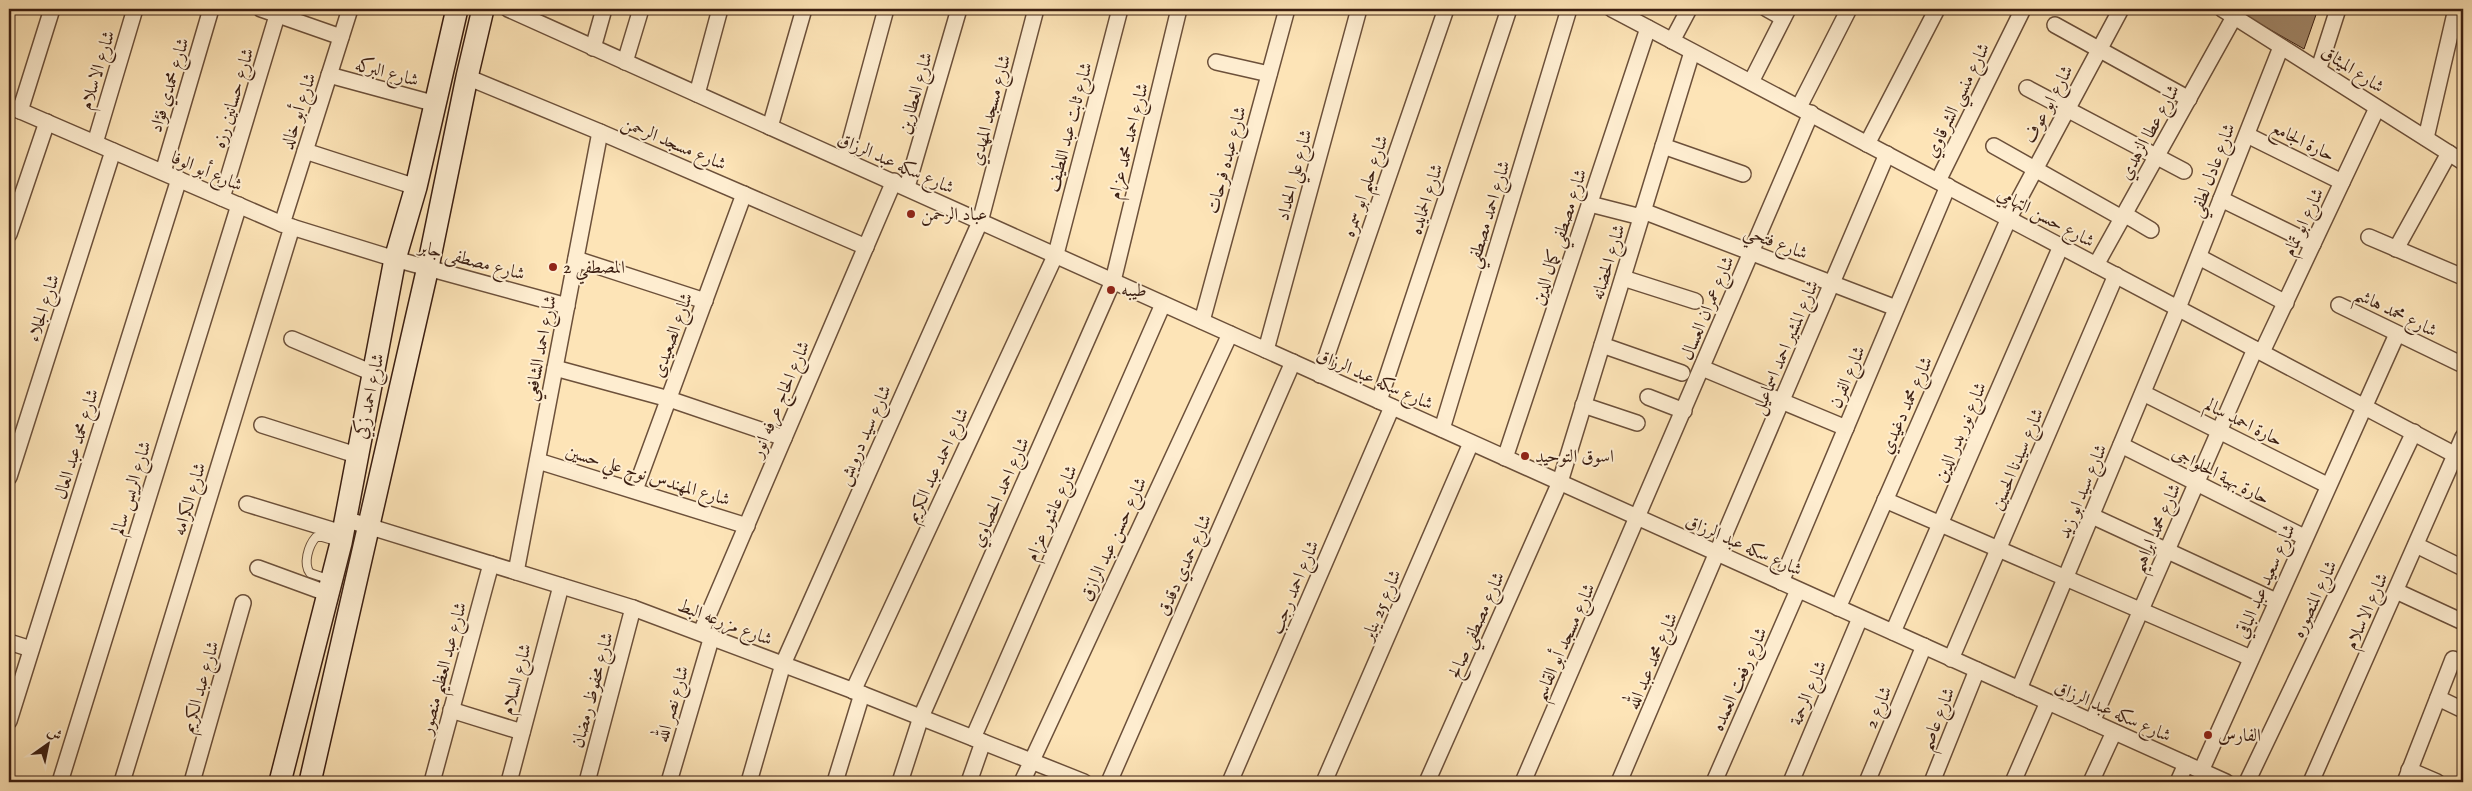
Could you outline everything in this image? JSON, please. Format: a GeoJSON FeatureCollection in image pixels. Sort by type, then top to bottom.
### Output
{"type":"FeatureCollection","features":[{"type":"Feature","properties":{"kind":"street"},"geometry":{"type":"LineString","coordinates":[[14,108],[52,9]]}},
{"type":"Feature","properties":{"kind":"street","name":"شارع الاسلام"},"geometry":{"type":"LineString","coordinates":[[95,143],[135,9]]}},
{"type":"Feature","properties":{"kind":"street","name":"شارع محمدي فؤاد"},"geometry":{"type":"LineString","coordinates":[[162,172],[211,9]]}},
{"type":"Feature","properties":{"kind":"street"},"geometry":{"type":"LineString","coordinates":[[261,9],[278,11],[341,37]]}},
{"type":"Feature","properties":{"kind":"street","name":"شارع أبو خالد"},"geometry":{"type":"LineString","coordinates":[[287,226],[305,151],[350,9]]}},
{"type":"Feature","properties":{"kind":"street","name":"شارع احمد زكي"},"geometry":{"type":"LineString","coordinates":[[280,782],[375,374],[396,259],[416,187],[457,9]]}},
{"type":"Feature","properties":{"kind":"street","name":"شارع احمد زكي"},"geometry":{"type":"LineString","coordinates":[[310,782],[428,267],[483,9]]}},
{"type":"Feature","properties":{"kind":"street","name":"شارع سكه عبد الرزاق"},"geometry":{"type":"LineString","coordinates":[[508,9],[901,184],[980,222],[1056,254],[1113,282],[2226,782]]}},
{"type":"Feature","properties":{"kind":"street"},"geometry":{"type":"LineString","coordinates":[[594,48],[604,9]]}},
{"type":"Feature","properties":{"kind":"street"},"geometry":{"type":"LineString","coordinates":[[625,62],[641,9]]}},
{"type":"Feature","properties":{"kind":"street"},"geometry":{"type":"LineString","coordinates":[[697,94],[720,9]]}},
{"type":"Feature","properties":{"kind":"street"},"geometry":{"type":"LineString","coordinates":[[770,127],[804,9]]}},
{"type":"Feature","properties":{"kind":"street"},"geometry":{"type":"LineString","coordinates":[[845,160],[886,9]]}},
{"type":"Feature","properties":{"kind":"street","name":"شارع العطارين"},"geometry":{"type":"LineString","coordinates":[[901,184],[959,9]]}},
{"type":"Feature","properties":{"kind":"street","name":"شارع مسجد المهدي"},"geometry":{"type":"LineString","coordinates":[[980,222],[1036,9]]}},
{"type":"Feature","properties":{"kind":"street","name":"شارع ثابت عبد اللطيف"},"geometry":{"type":"LineString","coordinates":[[1056,254],[1120,9]]}},
{"type":"Feature","properties":{"kind":"street","name":"شارع احمد محمد عزام"},"geometry":{"type":"LineString","coordinates":[[1113,282],[1180,9]]}},
{"type":"Feature","properties":{"kind":"street","name":"شارع عبده فرحات"},"geometry":{"type":"LineString","coordinates":[[1202,321],[1286,9]]}},
{"type":"Feature","properties":{"kind":"street","name":"شارع علي الحداد"},"geometry":{"type":"LineString","coordinates":[[1266,350],[1359,9]]}},
{"type":"Feature","properties":{"kind":"street","name":"شارع حليم ابو سمره"},"geometry":{"type":"LineString","coordinates":[[1320,375],[1446,9]]}},
{"type":"Feature","properties":{"kind":"street","name":"شارع الحمايده"},"geometry":{"type":"LineString","coordinates":[[1385,404],[1509,9]]}},
{"type":"Feature","properties":{"kind":"street","name":"شارع احمد مصطفي"},"geometry":{"type":"LineString","coordinates":[[1442,429],[1569,9]]}},
{"type":"Feature","properties":{"kind":"street","name":"شارع حسن التهامي"},"geometry":{"type":"LineString","coordinates":[[1612,9],[2459,456]]}},
{"type":"Feature","properties":{"kind":"street"},"geometry":{"type":"LineString","coordinates":[[1672,40],[1688,9]]}},
{"type":"Feature","properties":{"kind":"street"},"geometry":{"type":"LineString","coordinates":[[1751,82],[1785,13],[1767,9]]}},
{"type":"Feature","properties":{"kind":"street","name":"شارع عمران العسال"},"geometry":{"type":"LineString","coordinates":[[1639,517],[1752,252],[1805,110],[1849,9]]}},
{"type":"Feature","properties":{"kind":"street"},"geometry":{"type":"LineString","coordinates":[[1867,144],[1937,9]]}},
{"type":"Feature","properties":{"kind":"street","name":"شارع منسي الشرقاوي"},"geometry":{"type":"LineString","coordinates":[[1943,184],[2023,9]]}},
{"type":"Feature","properties":{"kind":"street","name":"شارع ابو عوف"},"geometry":{"type":"LineString","coordinates":[[2009,218],[2121,9]]}},
{"type":"Feature","properties":{"kind":"street"},"geometry":{"type":"LineString","coordinates":[[2319,68],[2338,9]]}},
{"type":"Feature","properties":{"kind":"street"},"geometry":{"type":"LineString","coordinates":[[2426,138],[2456,9]]}},
{"type":"Feature","properties":{"kind":"street","name":"شارع حسانين رزه"},"geometry":{"type":"LineString","coordinates":[[222,198],[278,11]]}},
{"type":"Feature","properties":{"kind":"street","name":"شارع الميثاق"},"geometry":{"type":"LineString","coordinates":[[2228,13],[2319,68],[2377,108],[2463,162]]}},
{"type":"Feature","properties":{"kind":"street","name":"شارع عطا الزهدي"},"geometry":{"type":"LineString","coordinates":[[2096,265],[2155,155],[2189,99],[2228,13]]}},
{"type":"Feature","properties":{"kind":"street"},"geometry":{"type":"LineString","coordinates":[[2056,25],[2189,99]]}},
{"type":"Feature","properties":{"kind":"street","name":"شارع مصطفي كمال الدين"},"geometry":{"type":"LineString","coordinates":[[1505,458],[1648,28]]}},
{"type":"Feature","properties":{"kind":"street","name":"شارع عادل لطفي"},"geometry":{"type":"LineString","coordinates":[[2178,308],[2281,46]]}},
{"type":"Feature","properties":{"kind":"street","name":"شارع الحضانه"},"geometry":{"type":"LineString","coordinates":[[1560,482],[1692,52]]}},
{"type":"Feature","properties":{"kind":"street"},"geometry":{"type":"LineString","coordinates":[[1216,62],[1269,74]]}},
{"type":"Feature","properties":{"kind":"street","name":"شارع البركه"},"geometry":{"type":"LineString","coordinates":[[329,75],[436,104]]}},
{"type":"Feature","properties":{"kind":"street","name":"شارع مسجد الرحمن"},"geometry":{"type":"LineString","coordinates":[[467,77],[600,132],[866,247]]}},
{"type":"Feature","properties":{"kind":"street"},"geometry":{"type":"LineString","coordinates":[[2027,88],[2184,171]]}},
{"type":"Feature","properties":{"kind":"street","name":"شارع أبو الوفا"},"geometry":{"type":"LineString","coordinates":[[14,108],[287,226],[396,259]]}},
{"type":"Feature","properties":{"kind":"street","name":"شارع ابو تمام"},"geometry":{"type":"LineString","coordinates":[[2259,351],[2286,303],[2377,108]]}},
{"type":"Feature","properties":{"kind":"street"},"geometry":{"type":"LineString","coordinates":[[9,234],[47,122]]}},
{"type":"Feature","properties":{"kind":"street","name":"شارع احمد الشافعي"},"geometry":{"type":"LineString","coordinates":[[516,572],[600,132]]}},
{"type":"Feature","properties":{"kind":"street","name":"حارة الجامع"},"geometry":{"type":"LineString","coordinates":[[2247,134],[2342,182]]}},
{"type":"Feature","properties":{"kind":"street"},"geometry":{"type":"LineString","coordinates":[[1663,146],[1743,174]]}},
{"type":"Feature","properties":{"kind":"street"},"geometry":{"type":"LineString","coordinates":[[1994,146],[2151,230]]}},
{"type":"Feature","properties":{"kind":"street","name":"شارع الجلاء"},"geometry":{"type":"LineString","coordinates":[[9,478],[113,151]]}},
{"type":"Feature","properties":{"kind":"street"},"geometry":{"type":"LineString","coordinates":[[305,151],[416,187]]}},
{"type":"Feature","properties":{"kind":"street"},"geometry":{"type":"LineString","coordinates":[[2396,249],[2449,153]]}},
{"type":"Feature","properties":{"kind":"street","name":"شارع المشير احمد اسماعيل"},"geometry":{"type":"LineString","coordinates":[[1718,554],[1887,154]]}},
{"type":"Feature","properties":{"kind":"street","name":"شارع محمد عبد العال"},"geometry":{"type":"LineString","coordinates":[[9,721],[179,179]]}},
{"type":"Feature","properties":{"kind":"street","name":"شارع الحاج عرفه انور"},"geometry":{"type":"LineString","coordinates":[[707,634],[747,526],[866,247],[901,184]]}},
{"type":"Feature","properties":{"kind":"street","name":"شارع الفرن"},"geometry":{"type":"LineString","coordinates":[[1781,582],[1896,308],[1943,184]]}},
{"type":"Feature","properties":{"kind":"street","name":"شارع الصعيدى"},"geometry":{"type":"LineString","coordinates":[[635,490],[744,194]]}},
{"type":"Feature","properties":{"kind":"street"},"geometry":{"type":"LineString","coordinates":[[2222,198],[2313,244]]}},
{"type":"Feature","properties":{"kind":"street","name":"شارع فتحي"},"geometry":{"type":"LineString","coordinates":[[1590,204],[1642,214],[1752,252],[1896,308]]}},
{"type":"Feature","properties":{"kind":"street","name":"شارع الريس سالم"},"geometry":{"type":"LineString","coordinates":[[60,782],[239,205]]}},
{"type":"Feature","properties":{"kind":"street","name":"شارع محمد دغيدي"},"geometry":{"type":"LineString","coordinates":[[1838,608],[2009,218]]}},
{"type":"Feature","properties":{"kind":"street","name":"شارع سيد درويش"},"geometry":{"type":"LineString","coordinates":[[749,782],[783,664],[980,222]]}},
{"type":"Feature","properties":{"kind":"street","name":"شارع الكرامه"},"geometry":{"type":"LineString","coordinates":[[122,782],[287,226]]}},
{"type":"Feature","properties":{"kind":"street"},"geometry":{"type":"LineString","coordinates":[[2369,237],[2463,277]]}},
{"type":"Feature","properties":{"kind":"street","name":"شارع نور بدر الدين"},"geometry":{"type":"LineString","coordinates":[[1893,632],[2061,246]]}},
{"type":"Feature","properties":{"kind":"street","name":"شارع احمد عبد الكريم"},"geometry":{"type":"LineString","coordinates":[[835,782],[858,692],[1056,254]]}},
{"type":"Feature","properties":{"kind":"street"},"geometry":{"type":"LineString","coordinates":[[2199,257],[2286,303]]}},
{"type":"Feature","properties":{"kind":"street","name":"شارع مصطفى جابر"},"geometry":{"type":"LineString","coordinates":[[396,259],[567,306]]}},
{"type":"Feature","properties":{"kind":"street"},"geometry":{"type":"LineString","coordinates":[[576,259],[705,301]]}},
{"type":"Feature","properties":{"kind":"street","name":"شارع سيدنا الحسين"},"geometry":{"type":"LineString","coordinates":[[1951,658],[2116,275]]}},
{"type":"Feature","properties":{"kind":"street"},"geometry":{"type":"LineString","coordinates":[[1622,278],[1695,301]]}},
{"type":"Feature","properties":{"kind":"street","name":"شارع احمد الحصاوي"},"geometry":{"type":"LineString","coordinates":[[900,782],[921,717],[1113,282]]}},
{"type":"Feature","properties":{"kind":"street","name":"شارع عاشور عزام"},"geometry":{"type":"LineString","coordinates":[[969,782],[978,740],[1163,304]]}},
{"type":"Feature","properties":{"kind":"street","name":"شارع محمد هاشم"},"geometry":{"type":"LineString","coordinates":[[2339,305],[2463,365]]}},
{"type":"Feature","properties":{"kind":"street","name":"شارع سيد ابو زيد"},"geometry":{"type":"LineString","coordinates":[[2019,689],[2178,308]]}},
{"type":"Feature","properties":{"kind":"street","name":"شارع حسن عبد الرازق"},"geometry":{"type":"LineString","coordinates":[[1022,782],[1230,334]]}},
{"type":"Feature","properties":{"kind":"street","name":"شارع سعيد عبد الباقي"},"geometry":{"type":"LineString","coordinates":[[2201,771],[2396,334]]}},
{"type":"Feature","properties":{"kind":"street"},"geometry":{"type":"LineString","coordinates":[[292,339],[375,374]]}},
{"type":"Feature","properties":{"kind":"street"},"geometry":{"type":"LineString","coordinates":[[1602,346],[1682,374]]}},
{"type":"Feature","properties":{"kind":"street","name":"شارع محمد ابراهيم"},"geometry":{"type":"LineString","coordinates":[[2092,722],[2219,431],[2259,351]]}},
{"type":"Feature","properties":{"kind":"street","name":"شارع حمدي دقدق"},"geometry":{"type":"LineString","coordinates":[[1109,782],[1293,362]]}},
{"type":"Feature","properties":{"kind":"street"},"geometry":{"type":"LineString","coordinates":[[555,368],[669,399],[784,438]]}},
{"type":"Feature","properties":{"kind":"street"},"geometry":{"type":"LineString","coordinates":[[1702,368],[1846,428]]}},
{"type":"Feature","properties":{"kind":"street","name":"حارة احمد سالم"},"geometry":{"type":"LineString","coordinates":[[2143,393],[2328,485]]}},
{"type":"Feature","properties":{"kind":"street"},"geometry":{"type":"LineString","coordinates":[[1648,397],[1684,411]]}},
{"type":"Feature","properties":{"kind":"street","name":"شارع احمد رجب"},"geometry":{"type":"LineString","coordinates":[[1230,782],[1385,404]]}},
{"type":"Feature","properties":{"kind":"street"},"geometry":{"type":"LineString","coordinates":[[1583,405],[1637,423]]}},
{"type":"Feature","properties":{"kind":"street"},"geometry":{"type":"LineString","coordinates":[[262,425],[356,455]]}},
{"type":"Feature","properties":{"kind":"street","name":"شارع المنصوره"},"geometry":{"type":"LineString","coordinates":[[2247,782],[2414,432]]}},
{"type":"Feature","properties":{"kind":"street","name":"شارع الاسلام"},"geometry":{"type":"LineString","coordinates":[[2312,782],[2416,545],[2459,456],[2463,437]]}},
{"type":"Feature","properties":{"kind":"street","name":"شارع 25 يناير"},"geometry":{"type":"LineString","coordinates":[[1324,782],[1471,443]]}},
{"type":"Feature","properties":{"kind":"street","name":"حارة بهية الحلواجى"},"geometry":{"type":"LineString","coordinates":[[2121,445],[2304,537]]}},
{"type":"Feature","properties":{"kind":"street","name":"شارع المهندس نوح علي حسين"},"geometry":{"type":"LineString","coordinates":[[538,460],[747,526]]}},
{"type":"Feature","properties":{"kind":"street","name":"شارع مصطفي صالح"},"geometry":{"type":"LineString","coordinates":[[1427,782],[1560,482]]}},
{"type":"Feature","properties":{"kind":"street"},"geometry":{"type":"LineString","coordinates":[[1886,500],[2251,658]]}},
{"type":"Feature","properties":{"kind":"street","name":"شارع مزرعه البط"},"geometry":{"type":"LineString","coordinates":[[248,504],[338,537],[368,526],[633,608],[707,634],[858,692],[1084,782]]}},
{"type":"Feature","properties":{"kind":"street"},"geometry":{"type":"LineString","coordinates":[[2092,516],[2276,601]]}},
{"type":"Feature","properties":{"kind":"street","name":"شارع مسجد أبو القاسم"},"geometry":{"type":"LineString","coordinates":[[1523,782],[1639,517]]}},
{"type":"Feature","properties":{"kind":"street"},"geometry":{"type":"LineString","coordinates":[[2416,545],[2463,568]]}},
{"type":"Feature","properties":{"kind":"street","name":"شارع محمد عبد الله"},"geometry":{"type":"LineString","coordinates":[[1619,782],[1718,554]]}},
{"type":"Feature","properties":{"kind":"street","name":"شارع عبد العظيم منصور"},"geometry":{"type":"LineString","coordinates":[[432,782],[491,564]]}},
{"type":"Feature","properties":{"kind":"street"},"geometry":{"type":"LineString","coordinates":[[258,568],[327,580]]}},
{"type":"Feature","properties":{"kind":"street","name":"شارع السلام"},"geometry":{"type":"LineString","coordinates":[[508,782],[561,586]]}},
{"type":"Feature","properties":{"kind":"street","name":"شارع رفعت العمده"},"geometry":{"type":"LineString","coordinates":[[1714,782],[1798,590]]}},
{"type":"Feature","properties":{"kind":"street"},"geometry":{"type":"LineString","coordinates":[[2396,591],[2463,622]]}},
{"type":"Feature","properties":{"kind":"street","name":"شارع عبد الكريم"},"geometry":{"type":"LineString","coordinates":[[192,782],[243,603]]}},
{"type":"Feature","properties":{"kind":"street","name":"شارع محفوظ رمضان"},"geometry":{"type":"LineString","coordinates":[[587,782],[633,608]]}},
{"type":"Feature","properties":{"kind":"street","name":"شارع الرحمة"},"geometry":{"type":"LineString","coordinates":[[1791,782],[1860,618]]}},
{"type":"Feature","properties":{"kind":"street","name":"شارع نصر الله"},"geometry":{"type":"LineString","coordinates":[[669,782],[707,634]]}},
{"type":"Feature","properties":{"kind":"street"},"geometry":{"type":"LineString","coordinates":[[9,642],[31,649]]}},
{"type":"Feature","properties":{"kind":"street","name":"شارع 2"},"geometry":{"type":"LineString","coordinates":[[1867,782],[1924,646]]}},
{"type":"Feature","properties":{"kind":"street"},"geometry":{"type":"LineString","coordinates":[[2437,782],[2407,776],[2453,660]]}},
{"type":"Feature","properties":{"kind":"street","name":"شارع عاصم"},"geometry":{"type":"LineString","coordinates":[[1932,782],[1977,670]]}},
{"type":"Feature","properties":{"kind":"street"},"geometry":{"type":"LineString","coordinates":[[2438,698],[2463,710]]}},
{"type":"Feature","properties":{"kind":"street"},"geometry":{"type":"LineString","coordinates":[[2013,782],[2048,702]]}},
{"type":"Feature","properties":{"kind":"street"},"geometry":{"type":"LineString","coordinates":[[451,710],[522,732]]}},
{"type":"Feature","properties":{"kind":"street"},"geometry":{"type":"LineString","coordinates":[[2091,782],[2114,732]]}},
{"type":"Feature","properties":{"kind":"street"},"geometry":{"type":"LineString","coordinates":[[2178,782],[2186,764]]}},
{"type":"Feature","properties":{"kind":"lane"},"geometry":{"type":"LineString","coordinates":[[327,580],[310,573],[306,563],[314,539],[322,536],[338,537]]}},
{"type":"Feature","properties":{"kind":"building"},"geometry":{"type":"Polygon","coordinates":[[[2234,9],[2318,9],[2304,49],[2234,9]]]}},
{"type":"Feature","properties":{"kind":"place","name":"عباد الرحمن"},"geometry":{"type":"Point","coordinates":[911,214]}},
{"type":"Feature","properties":{"kind":"place","name":"المصطفي 2"},"geometry":{"type":"Point","coordinates":[553,267]}},
{"type":"Feature","properties":{"kind":"place","name":"طيبه"},"geometry":{"type":"Point","coordinates":[1111,290]}},
{"type":"Feature","properties":{"kind":"place","name":"اسوق التوحيد"},"geometry":{"type":"Point","coordinates":[1525,456]}},
{"type":"Feature","properties":{"kind":"place","name":"الفارس"},"geometry":{"type":"Point","coordinates":[2208,735]}}]}
